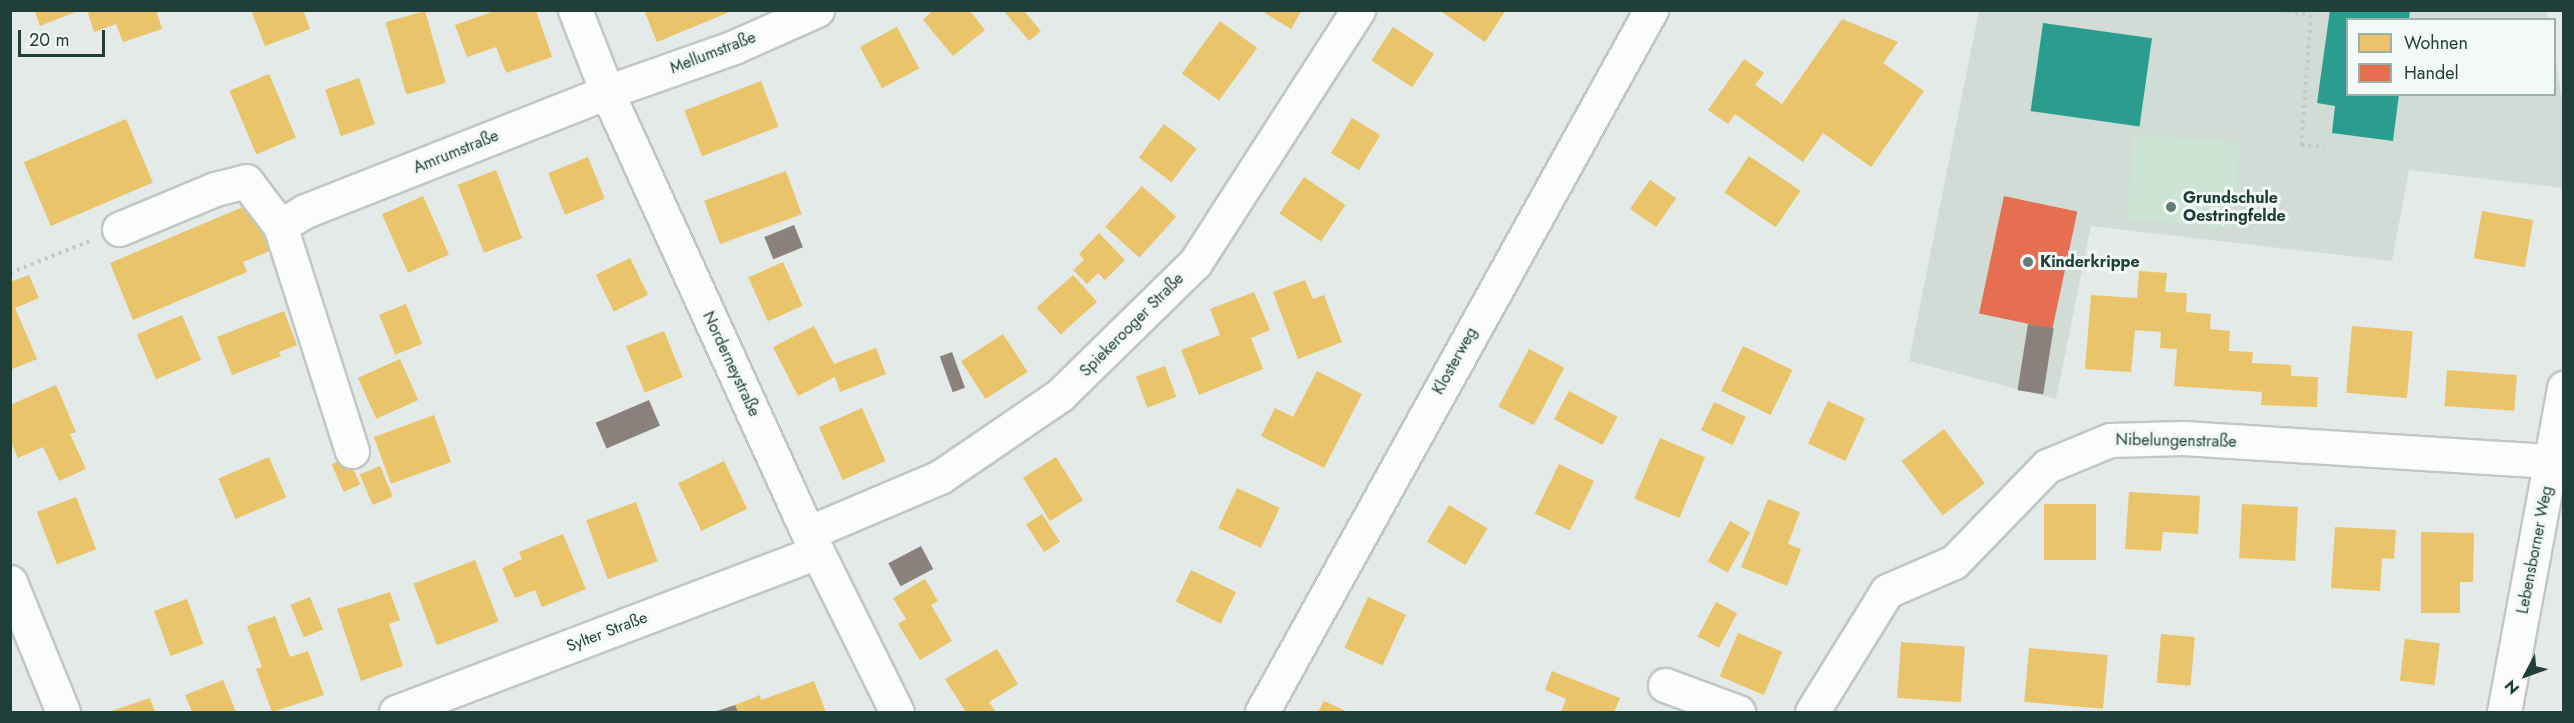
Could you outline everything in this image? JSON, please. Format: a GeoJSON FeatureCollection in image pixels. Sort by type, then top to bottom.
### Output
{"type":"FeatureCollection","features":[{"type":"Feature","properties":{"kind":"street","name":"Norderneystraße"},"geometry":{"type":"LineString","coordinates":[[575,10],[607,92],[813,542],[897,712]]}},
{"type":"Feature","properties":{"kind":"street","name":"Mellumstraße"},"geometry":{"type":"LineString","coordinates":[[607,92],[734,47],[817,10]]}},
{"type":"Feature","properties":{"kind":"street","name":"Spiekerooger Straße"},"geometry":{"type":"LineString","coordinates":[[813,542],[940,477],[1060,395],[1195,263],[1358,10]]}},
{"type":"Feature","properties":{"kind":"street","name":"Klosterweg"},"geometry":{"type":"LineString","coordinates":[[1262,712],[1651,10]]}},
{"type":"Feature","properties":{"kind":"street","name":"Amrumstraße"},"geometry":{"type":"LineString","coordinates":[[292,219],[607,92]]}},
{"type":"Feature","properties":{"kind":"street"},"geometry":{"type":"LineString","coordinates":[[119,229],[215,189],[246,181],[292,219],[352,451]]}},
{"type":"Feature","properties":{"kind":"street","name":"Lebensborner Weg"},"geometry":{"type":"LineString","coordinates":[[2504,712],[2564,387]]}},
{"type":"Feature","properties":{"kind":"street","name":"Nibelungenstraße"},"geometry":{"type":"LineString","coordinates":[[1812,712],[1887,591],[1954,562],[2047,466],[2110,440],[2184,438],[2552,461]]}},
{"type":"Feature","properties":{"kind":"street","name":"Sylter Straße"},"geometry":{"type":"LineString","coordinates":[[396,712],[813,542]]}},
{"type":"Feature","properties":{"kind":"street"},"geometry":{"type":"LineString","coordinates":[[10,582],[63,712]]}},
{"type":"Feature","properties":{"kind":"street"},"geometry":{"type":"LineString","coordinates":[[1665,685],[1738,712]]}},
{"type":"Feature","properties":{"kind":"path"},"geometry":{"type":"LineString","coordinates":[[2280,10],[2312,15],[2301,145],[2324,147]]}},
{"type":"Feature","properties":{"kind":"path"},"geometry":{"type":"LineString","coordinates":[[10,273],[119,229]]}},
{"type":"Feature","properties":{"kind":"shaded area","name":"Grundschule Oestringfelde"},"geometry":{"type":"Polygon","coordinates":[[[1979,11],[2547,11],[2548,18],[2346,18],[2346,96],[2556,96],[2556,62],[2563,108],[2563,188],[2409,170],[2392,261],[2091,226],[2056,399],[1909,361],[1979,11]]]}},
{"type":"Feature","properties":{"kind":"green space"},"geometry":{"type":"Polygon","coordinates":[[[2134,134],[2240,143],[2232,228],[2127,219],[2134,134]]]}},
{"type":"Feature","properties":{"kind":"building: Wohnen"},"geometry":{"type":"Polygon","coordinates":[[[34,10],[78,10],[78,11],[40,26],[34,10]]]}},
{"type":"Feature","properties":{"kind":"building: Wohnen"},"geometry":{"type":"Polygon","coordinates":[[[87,10],[156,10],[162,29],[123,42],[116,24],[94,32],[87,10]]]}},
{"type":"Feature","properties":{"kind":"building: Wohnen"},"geometry":{"type":"Polygon","coordinates":[[[259,10],[303,10],[310,29],[265,46],[252,13],[259,10]]]}},
{"type":"Feature","properties":{"kind":"building: Wohnen"},"geometry":{"type":"Polygon","coordinates":[[[497,10],[536,10],[552,57],[506,73],[496,47],[467,57],[455,25],[497,10]]]}},
{"type":"Feature","properties":{"kind":"building: Wohnen"},"geometry":{"type":"Polygon","coordinates":[[[644,10],[732,10],[732,11],[657,42],[644,10]]]}},
{"type":"Feature","properties":{"kind":"building: Wohnen"},"geometry":{"type":"Polygon","coordinates":[[[933,10],[969,10],[985,30],[953,56],[923,20],[933,10]]]}},
{"type":"Feature","properties":{"kind":"building: Wohnen"},"geometry":{"type":"Polygon","coordinates":[[[1003,10],[1023,10],[1041,31],[1029,41],[1003,10]]]}},
{"type":"Feature","properties":{"kind":"building: Wohnen"},"geometry":{"type":"Polygon","coordinates":[[[1260,10],[1302,10],[1291,29],[1260,10]]]}},
{"type":"Feature","properties":{"kind":"building: Wohnen"},"geometry":{"type":"Polygon","coordinates":[[[1439,10],[1506,10],[1485,42],[1439,10]]]}},
{"type":"Feature","properties":{"kind":"building: Wohnen"},"geometry":{"type":"Polygon","coordinates":[[[425,11],[446,83],[406,94],[386,22],[425,11]]]}},
{"type":"Feature","properties":{"kind":"building: Wohnen"},"geometry":{"type":"Polygon","coordinates":[[[1842,19],[1898,42],[1883,63],[1924,91],[1871,167],[1823,133],[1803,162],[1735,114],[1728,124],[1708,110],[1744,59],[1764,73],[1755,85],[1782,104],[1842,19]]]}},
{"type":"Feature","properties":{"kind":"building: Wohnen"},"geometry":{"type":"Polygon","coordinates":[[[1220,21],[1257,48],[1219,101],[1182,74],[1220,21]]]}},
{"type":"Feature","properties":{"kind":"building: Wohnen"},"geometry":{"type":"Polygon","coordinates":[[[897,27],[919,68],[882,88],[860,47],[897,27]]]}},
{"type":"Feature","properties":{"kind":"building: Wohnen"},"geometry":{"type":"Polygon","coordinates":[[[1393,27],[1434,54],[1412,87],[1371,61],[1393,27]]]}},
{"type":"Feature","properties":{"kind":"building: Wohnen"},"geometry":{"type":"Polygon","coordinates":[[[269,74],[296,138],[256,154],[229,91],[269,74]]]}},
{"type":"Feature","properties":{"kind":"building: Wohnen"},"geometry":{"type":"Polygon","coordinates":[[[359,78],[375,124],[341,136],[325,90],[359,78]]]}},
{"type":"Feature","properties":{"kind":"building: Wohnen"},"geometry":{"type":"Polygon","coordinates":[[[761,81],[779,127],[702,156],[684,110],[761,81]]]}},
{"type":"Feature","properties":{"kind":"building: Wohnen"},"geometry":{"type":"Polygon","coordinates":[[[1352,118],[1380,135],[1359,170],[1331,153],[1352,118]]]}},
{"type":"Feature","properties":{"kind":"building: Wohnen"},"geometry":{"type":"Polygon","coordinates":[[[126,119],[153,183],[51,226],[24,162],[126,119]]]}},
{"type":"Feature","properties":{"kind":"building: Wohnen"},"geometry":{"type":"Polygon","coordinates":[[[1164,124],[1197,149],[1171,182],[1139,158],[1164,124]]]}},
{"type":"Feature","properties":{"kind":"building: Wohnen"},"geometry":{"type":"Polygon","coordinates":[[[1749,156],[1800,191],[1776,227],[1724,192],[1749,156]]]}},
{"type":"Feature","properties":{"kind":"building: Wohnen"},"geometry":{"type":"Polygon","coordinates":[[[588,157],[605,199],[565,215],[548,173],[588,157]]]}},
{"type":"Feature","properties":{"kind":"building: Wohnen"},"geometry":{"type":"Polygon","coordinates":[[[496,170],[522,238],[484,253],[458,185],[496,170]]]}},
{"type":"Feature","properties":{"kind":"building: Wohnen"},"geometry":{"type":"Polygon","coordinates":[[[786,171],[802,214],[720,244],[704,201],[786,171]]]}},
{"type":"Feature","properties":{"kind":"building: Wohnen"},"geometry":{"type":"Polygon","coordinates":[[[1304,177],[1345,205],[1321,241],[1279,213],[1304,177]]]}},
{"type":"Feature","properties":{"kind":"building: Wohnen"},"geometry":{"type":"Polygon","coordinates":[[[1650,180],[1676,198],[1656,227],[1630,209],[1650,180]]]}},
{"type":"Feature","properties":{"kind":"building: Wohnen"},"geometry":{"type":"Polygon","coordinates":[[[1142,186],[1176,217],[1139,258],[1105,227],[1142,186]]]}},
{"type":"Feature","properties":{"kind":"building: Wohnen"},"geometry":{"type":"Polygon","coordinates":[[[423,196],[449,254],[408,273],[382,214],[423,196]]]}},
{"type":"Feature","properties":{"kind":"building: Wohnen"},"geometry":{"type":"Polygon","coordinates":[[[250,204],[270,251],[243,262],[247,272],[133,320],[110,263],[250,204]]]}},
{"type":"Feature","properties":{"kind":"building: Wohnen"},"geometry":{"type":"Polygon","coordinates":[[[2482,211],[2533,220],[2525,267],[2474,258],[2482,211]]]}},
{"type":"Feature","properties":{"kind":"building: Wohnen"},"geometry":{"type":"Polygon","coordinates":[[[1099,233],[1125,260],[1105,280],[1098,273],[1087,284],[1073,270],[1084,260],[1079,254],[1099,233]]]}},
{"type":"Feature","properties":{"kind":"building: Wohnen"},"geometry":{"type":"Polygon","coordinates":[[[630,258],[648,295],[614,312],[596,275],[630,258]]]}},
{"type":"Feature","properties":{"kind":"building: Wohnen"},"geometry":{"type":"Polygon","coordinates":[[[783,262],[803,306],[768,321],[748,277],[783,262]]]}},
{"type":"Feature","properties":{"kind":"building: Wohnen"},"geometry":{"type":"Polygon","coordinates":[[[2139,271],[2167,273],[2165,292],[2187,293],[2186,312],[2211,314],[2210,329],[2230,331],[2229,351],[2253,352],[2252,363],[2291,365],[2291,376],[2318,377],[2317,407],[2261,405],[2262,392],[2174,386],[2177,349],[2160,348],[2161,332],[2135,330],[2131,372],[2085,369],[2091,295],[2137,298],[2139,271]]]}},
{"type":"Feature","properties":{"kind":"building: Wohnen"},"geometry":{"type":"Polygon","coordinates":[[[29,275],[39,298],[15,308],[37,359],[10,370],[10,282],[29,275]]]}},
{"type":"Feature","properties":{"kind":"building: Wohnen"},"geometry":{"type":"Polygon","coordinates":[[[1073,275],[1097,302],[1061,335],[1037,308],[1073,275]]]}},
{"type":"Feature","properties":{"kind":"building: Wohnen"},"geometry":{"type":"Polygon","coordinates":[[[1305,280],[1313,299],[1324,295],[1342,342],[1298,359],[1273,292],[1305,280]]]}},
{"type":"Feature","properties":{"kind":"building: Wohnen"},"geometry":{"type":"Polygon","coordinates":[[[1254,292],[1270,330],[1251,338],[1263,369],[1199,395],[1181,350],[1220,335],[1210,309],[1254,292]]]}},
{"type":"Feature","properties":{"kind":"building: Wohnen"},"geometry":{"type":"Polygon","coordinates":[[[406,304],[422,344],[395,355],[379,315],[406,304]]]}},
{"type":"Feature","properties":{"kind":"building: Wohnen"},"geometry":{"type":"Polygon","coordinates":[[[284,311],[297,345],[279,352],[281,356],[232,375],[217,337],[284,311]]]}},
{"type":"Feature","properties":{"kind":"building: Wohnen"},"geometry":{"type":"Polygon","coordinates":[[[182,315],[201,360],[156,379],[137,334],[182,315]]]}},
{"type":"Feature","properties":{"kind":"building: Wohnen"},"geometry":{"type":"Polygon","coordinates":[[[814,326],[834,364],[876,348],[886,374],[840,392],[835,377],[798,396],[773,347],[814,326]]]}},
{"type":"Feature","properties":{"kind":"building: Wohnen"},"geometry":{"type":"Polygon","coordinates":[[[2352,326],[2413,331],[2407,398],[2346,393],[2352,326]]]}},
{"type":"Feature","properties":{"kind":"building: Wohnen"},"geometry":{"type":"Polygon","coordinates":[[[664,331],[683,377],[645,393],[626,346],[664,331]]]}},
{"type":"Feature","properties":{"kind":"building: Wohnen"},"geometry":{"type":"Polygon","coordinates":[[[1003,334],[1028,372],[986,399],[961,361],[1003,334]]]}},
{"type":"Feature","properties":{"kind":"building: Wohnen"},"geometry":{"type":"Polygon","coordinates":[[[1743,346],[1792,370],[1771,415],[1721,391],[1743,346]]]}},
{"type":"Feature","properties":{"kind":"building: Wohnen"},"geometry":{"type":"Polygon","coordinates":[[[1529,349],[1564,368],[1534,425],[1498,406],[1529,349]]]}},
{"type":"Feature","properties":{"kind":"building: Wohnen"},"geometry":{"type":"Polygon","coordinates":[[[400,359],[418,400],[376,419],[358,378],[400,359]]]}},
{"type":"Feature","properties":{"kind":"building: Wohnen"},"geometry":{"type":"Polygon","coordinates":[[[1165,366],[1176,397],[1147,408],[1136,377],[1165,366]]]}},
{"type":"Feature","properties":{"kind":"building: Wohnen"},"geometry":{"type":"Polygon","coordinates":[[[2447,370],[2517,375],[2514,411],[2444,406],[2447,370]]]}},
{"type":"Feature","properties":{"kind":"building: Wohnen"},"geometry":{"type":"Polygon","coordinates":[[[1317,371],[1362,394],[1324,468],[1261,436],[1275,408],[1293,417],[1317,371]]]}},
{"type":"Feature","properties":{"kind":"building: Wohnen"},"geometry":{"type":"Polygon","coordinates":[[[56,385],[76,432],[70,434],[86,469],[59,481],[43,447],[18,458],[10,440],[10,405],[56,385]]]}},
{"type":"Feature","properties":{"kind":"building: Wohnen"},"geometry":{"type":"Polygon","coordinates":[[[1569,391],[1618,417],[1603,445],[1554,419],[1569,391]]]}},
{"type":"Feature","properties":{"kind":"building: Wohnen"},"geometry":{"type":"Polygon","coordinates":[[[1828,401],[1865,418],[1845,461],[1808,444],[1828,401]]]}},
{"type":"Feature","properties":{"kind":"building: Wohnen"},"geometry":{"type":"Polygon","coordinates":[[[1714,402],[1746,417],[1733,445],[1701,430],[1714,402]]]}},
{"type":"Feature","properties":{"kind":"building: Wohnen"},"geometry":{"type":"Polygon","coordinates":[[[862,408],[886,461],[843,480],[819,427],[862,408]]]}},
{"type":"Feature","properties":{"kind":"building: Wohnen"},"geometry":{"type":"Polygon","coordinates":[[[434,415],[451,462],[391,484],[374,437],[434,415]]]}},
{"type":"Feature","properties":{"kind":"building: Wohnen"},"geometry":{"type":"Polygon","coordinates":[[[1944,429],[1985,483],[1943,515],[1902,461],[1944,429]]]}},
{"type":"Feature","properties":{"kind":"building: Wohnen"},"geometry":{"type":"Polygon","coordinates":[[[1660,438],[1705,457],[1679,518],[1634,499],[1660,438]]]}},
{"type":"Feature","properties":{"kind":"building: Wohnen"},"geometry":{"type":"Polygon","coordinates":[[[269,457],[286,498],[236,519],[218,478],[269,457]]]}},
{"type":"Feature","properties":{"kind":"building: Wohnen"},"geometry":{"type":"Polygon","coordinates":[[[348,457],[360,484],[344,492],[332,464],[348,457]]]}},
{"type":"Feature","properties":{"kind":"building: Wohnen"},"geometry":{"type":"Polygon","coordinates":[[[1056,457],[1083,500],[1050,521],[1023,478],[1056,457]]]}},
{"type":"Feature","properties":{"kind":"building: Wohnen"},"geometry":{"type":"Polygon","coordinates":[[[724,461],[747,509],[701,531],[678,483],[724,461]]]}},
{"type":"Feature","properties":{"kind":"building: Wohnen"},"geometry":{"type":"Polygon","coordinates":[[[1559,464],[1594,481],[1570,531],[1535,513],[1559,464]]]}},
{"type":"Feature","properties":{"kind":"building: Wohnen"},"geometry":{"type":"Polygon","coordinates":[[[380,466],[393,496],[373,505],[360,475],[380,466]]]}},
{"type":"Feature","properties":{"kind":"building: Wohnen"},"geometry":{"type":"Polygon","coordinates":[[[1237,488],[1280,508],[1261,548],[1218,528],[1237,488]]]}},
{"type":"Feature","properties":{"kind":"building: Wohnen"},"geometry":{"type":"Polygon","coordinates":[[[2129,492],[2200,496],[2198,534],[2163,532],[2161,551],[2125,549],[2129,492]]]}},
{"type":"Feature","properties":{"kind":"building: Wohnen"},"geometry":{"type":"Polygon","coordinates":[[[76,497],[96,549],[57,564],[37,512],[76,497]]]}},
{"type":"Feature","properties":{"kind":"building: Wohnen"},"geometry":{"type":"Polygon","coordinates":[[[1768,499],[1800,512],[1788,544],[1801,549],[1787,586],[1741,567],[1768,499]]]}},
{"type":"Feature","properties":{"kind":"building: Wohnen"},"geometry":{"type":"Polygon","coordinates":[[[636,502],[658,561],[608,579],[586,520],[636,502]]]}},
{"type":"Feature","properties":{"kind":"building: Wohnen"},"geometry":{"type":"Polygon","coordinates":[[[2044,504],[2096,504],[2096,560],[2044,560],[2044,504]]]}},
{"type":"Feature","properties":{"kind":"building: Wohnen"},"geometry":{"type":"Polygon","coordinates":[[[2242,504],[2298,507],[2295,561],[2239,558],[2242,504]]]}},
{"type":"Feature","properties":{"kind":"building: Wohnen"},"geometry":{"type":"Polygon","coordinates":[[[1449,505],[1488,528],[1465,565],[1427,542],[1449,505]]]}},
{"type":"Feature","properties":{"kind":"building: Wohnen"},"geometry":{"type":"Polygon","coordinates":[[[1042,514],[1060,542],[1044,552],[1026,524],[1042,514]]]}},
{"type":"Feature","properties":{"kind":"building: Wohnen"},"geometry":{"type":"Polygon","coordinates":[[[1730,521],[1750,532],[1728,572],[1708,561],[1730,521]]]}},
{"type":"Feature","properties":{"kind":"building: Wohnen"},"geometry":{"type":"Polygon","coordinates":[[[2335,527],[2396,530],[2394,559],[2382,558],[2380,591],[2331,588],[2335,527]]]}},
{"type":"Feature","properties":{"kind":"building: Wohnen"},"geometry":{"type":"Polygon","coordinates":[[[2421,532],[2474,533],[2473,582],[2460,582],[2460,613],[2421,613],[2421,532]]]}},
{"type":"Feature","properties":{"kind":"building: Wohnen"},"geometry":{"type":"Polygon","coordinates":[[[563,534],[586,589],[542,607],[535,590],[515,598],[502,568],[522,559],[519,552],[563,534]]]}},
{"type":"Feature","properties":{"kind":"building: Wohnen"},"geometry":{"type":"Polygon","coordinates":[[[475,560],[499,622],[437,645],[413,584],[475,560]]]}},
{"type":"Feature","properties":{"kind":"building: Wohnen"},"geometry":{"type":"Polygon","coordinates":[[[1191,570],[1236,592],[1221,623],[1176,601],[1191,570]]]}},
{"type":"Feature","properties":{"kind":"building: Wohnen"},"geometry":{"type":"Polygon","coordinates":[[[925,579],[938,601],[931,605],[952,641],[920,660],[898,624],[906,619],[893,598],[925,579]]]}},
{"type":"Feature","properties":{"kind":"building: Wohnen"},"geometry":{"type":"Polygon","coordinates":[[[390,592],[400,620],[389,624],[403,666],[361,681],[337,609],[390,592]]]}},
{"type":"Feature","properties":{"kind":"building: Wohnen"},"geometry":{"type":"Polygon","coordinates":[[[310,597],[323,629],[304,637],[291,605],[310,597]]]}},
{"type":"Feature","properties":{"kind":"building: Wohnen"},"geometry":{"type":"Polygon","coordinates":[[[1368,597],[1406,615],[1382,666],[1344,648],[1368,597]]]}},
{"type":"Feature","properties":{"kind":"building: Wohnen"},"geometry":{"type":"Polygon","coordinates":[[[187,599],[203,644],[171,656],[154,611],[187,599]]]}},
{"type":"Feature","properties":{"kind":"building: Wohnen"},"geometry":{"type":"Polygon","coordinates":[[[1716,602],[1737,613],[1719,648],[1698,636],[1716,602]]]}},
{"type":"Feature","properties":{"kind":"building: Wohnen"},"geometry":{"type":"Polygon","coordinates":[[[275,616],[290,657],[308,651],[324,695],[272,712],[256,669],[262,667],[247,626],[275,616]]]}},
{"type":"Feature","properties":{"kind":"building: Wohnen"},"geometry":{"type":"Polygon","coordinates":[[[1738,633],[1782,652],[1764,695],[1720,676],[1738,633]]]}},
{"type":"Feature","properties":{"kind":"building: Wohnen"},"geometry":{"type":"Polygon","coordinates":[[[2161,634],[2195,637],[2191,686],[2157,683],[2161,634]]]}},
{"type":"Feature","properties":{"kind":"building: Wohnen"},"geometry":{"type":"Polygon","coordinates":[[[2405,639],[2440,643],[2435,685],[2400,681],[2405,639]]]}},
{"type":"Feature","properties":{"kind":"building: Wohnen"},"geometry":{"type":"Polygon","coordinates":[[[1901,642],[1965,646],[1961,702],[1897,698],[1901,642]]]}},
{"type":"Feature","properties":{"kind":"building: Wohnen"},"geometry":{"type":"Polygon","coordinates":[[[2029,648],[2108,655],[2103,709],[2024,702],[2029,648]]]}},
{"type":"Feature","properties":{"kind":"building: Wohnen"},"geometry":{"type":"Polygon","coordinates":[[[997,649],[1018,684],[989,702],[996,712],[966,712],[945,679],[997,649]]]}},
{"type":"Feature","properties":{"kind":"building: Wohnen"},"geometry":{"type":"Polygon","coordinates":[[[1552,671],[1620,698],[1614,712],[1561,712],[1566,699],[1545,690],[1552,671]]]}},
{"type":"Feature","properties":{"kind":"building: Wohnen"},"geometry":{"type":"Polygon","coordinates":[[[223,680],[236,712],[192,712],[185,695],[223,680]]]}},
{"type":"Feature","properties":{"kind":"building: Wohnen"},"geometry":{"type":"Polygon","coordinates":[[[814,681],[826,712],[738,712],[735,705],[760,695],[761,700],[814,681]]]}},
{"type":"Feature","properties":{"kind":"building: Wohnen"},"geometry":{"type":"Polygon","coordinates":[[[150,698],[155,712],[108,712],[150,698]]]}},
{"type":"Feature","properties":{"kind":"building: Wohnen"},"geometry":{"type":"Polygon","coordinates":[[[1324,701],[1348,712],[1318,712],[1324,701]]]}},
{"type":"Feature","properties":{"kind":"building: Handel","name":"Kinderkrippe"},"geometry":{"type":"Polygon","coordinates":[[[2004,196],[2077,212],[2052,329],[1979,313],[2004,196]]]}},
{"type":"Feature","properties":{"kind":"building: Schulen"},"geometry":{"type":"Polygon","coordinates":[[[2330,10],[2410,10],[2409,18],[2346,18],[2346,96],[2399,96],[2393,141],[2332,133],[2335,106],[2317,103],[2330,10]]]}},
{"type":"Feature","properties":{"kind":"building: Schulen"},"geometry":{"type":"Polygon","coordinates":[[[2043,23],[2152,38],[2140,126],[2031,111],[2043,23]]]}},
{"type":"Feature","properties":{"kind":"building: Industrie"},"geometry":{"type":"Polygon","coordinates":[[[794,225],[803,247],[773,259],[764,237],[794,225]]]}},
{"type":"Feature","properties":{"kind":"building: Industrie"},"geometry":{"type":"Polygon","coordinates":[[[2028,324],[2054,328],[2043,394],[2018,390],[2028,324]]]}},
{"type":"Feature","properties":{"kind":"building: Industrie"},"geometry":{"type":"Polygon","coordinates":[[[952,352],[965,388],[953,392],[940,356],[952,352]]]}},
{"type":"Feature","properties":{"kind":"building: Industrie"},"geometry":{"type":"Polygon","coordinates":[[[649,400],[660,426],[607,448],[596,423],[649,400]]]}},
{"type":"Feature","properties":{"kind":"building: Industrie"},"geometry":{"type":"Polygon","coordinates":[[[921,546],[933,569],[901,586],[888,563],[921,546]]]}},
{"type":"Feature","properties":{"kind":"building: Industrie"},"geometry":{"type":"Polygon","coordinates":[[[735,705],[738,712],[714,712],[735,705]]]}},
{"type":"Feature","properties":{"kind":"place","name":"Grundschule Oestringfelde"},"geometry":{"type":"Point","coordinates":[2171,207]}},
{"type":"Feature","properties":{"kind":"place","name":"Kinderkrippe"},"geometry":{"type":"Point","coordinates":[2028,262]}}]}
